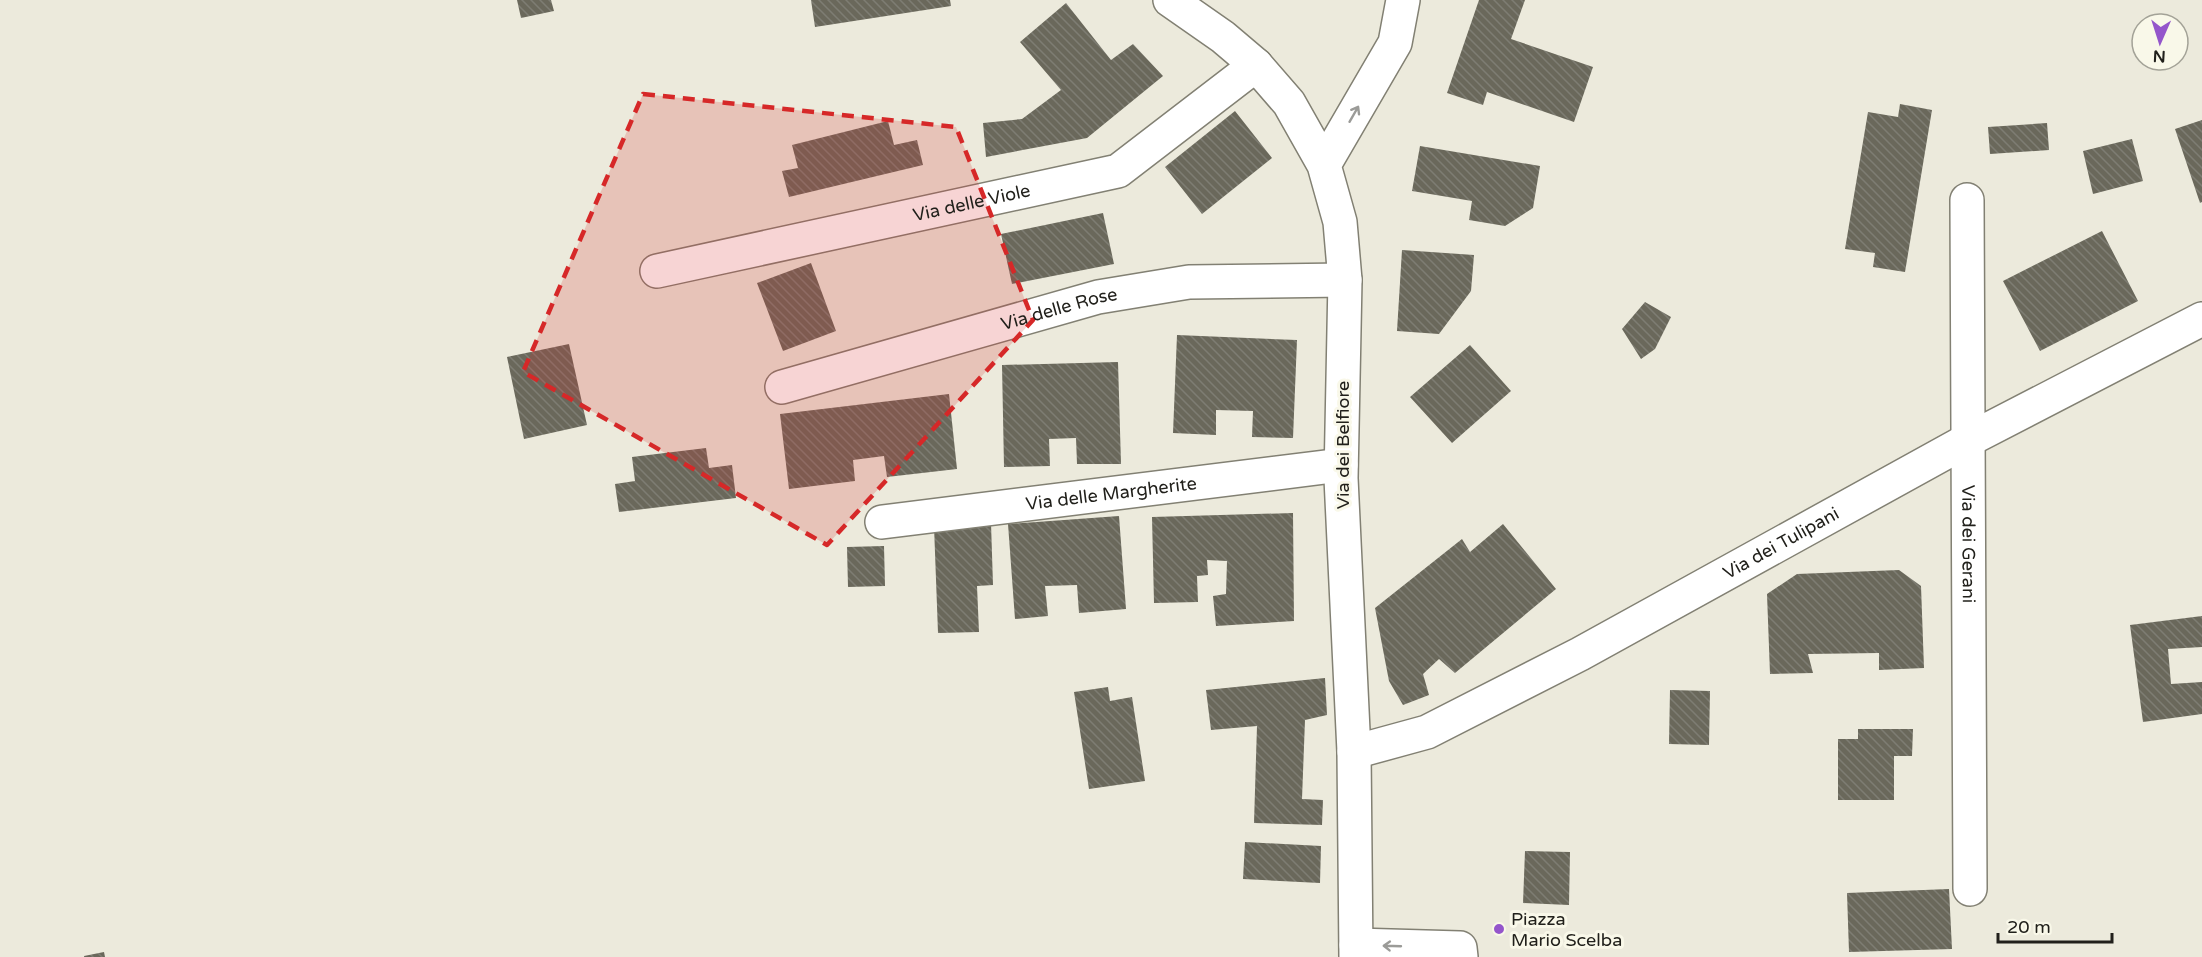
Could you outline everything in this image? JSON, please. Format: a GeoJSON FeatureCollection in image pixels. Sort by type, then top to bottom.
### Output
{"type":"FeatureCollection","features":[{"type":"Feature","properties":{"kind":"street","name":"Via dei Belfiore"},"geometry":{"type":"LineString","coordinates":[[1170,0],[1223,37],[1256,65],[1289,103],[1324,165],[1340,222],[1345,280],[1341,465],[1354,752],[1356,951]]}},
{"type":"Feature","properties":{"kind":"street"},"geometry":{"type":"LineString","coordinates":[[1324,165],[1395,43],[1403,0]]}},
{"type":"Feature","properties":{"kind":"street","name":"Via delle Viole"},"geometry":{"type":"LineString","coordinates":[[657,271],[1118,171],[1256,65]]}},
{"type":"Feature","properties":{"kind":"street","name":"Via dei Gerani"},"geometry":{"type":"LineString","coordinates":[[1967,200],[1970,889]]}},
{"type":"Feature","properties":{"kind":"street","name":"Via delle Rose"},"geometry":{"type":"LineString","coordinates":[[782,387],[1098,297],[1189,282],[1345,280]]}},
{"type":"Feature","properties":{"kind":"street","name":"Via dei Tulipani"},"geometry":{"type":"LineString","coordinates":[[1354,752],[1437,727],[1580,654],[1968,440],[2202,319]]}},
{"type":"Feature","properties":{"kind":"street","name":"Via delle Margherite"},"geometry":{"type":"LineString","coordinates":[[882,522],[1341,465]]}},
{"type":"Feature","properties":{"kind":"street"},"geometry":{"type":"LineString","coordinates":[[1356,951],[1460,948],[1461,957]]}},
{"type":"Feature","properties":{"kind":"highlighted area"},"geometry":{"type":"Polygon","coordinates":[[[643,94],[956,127],[1033,320],[827,545],[523,372],[643,94]]]}},
{"type":"Feature","properties":{"kind":"building"},"geometry":{"type":"Polygon","coordinates":[[[517,0],[551,0],[554,11],[521,18],[517,0]]]}},
{"type":"Feature","properties":{"kind":"building"},"geometry":{"type":"Polygon","coordinates":[[[811,0],[950,0],[951,6],[815,27],[811,0]]]}},
{"type":"Feature","properties":{"kind":"building"},"geometry":{"type":"Polygon","coordinates":[[[1479,0],[1525,0],[1511,39],[1593,67],[1574,122],[1487,92],[1483,105],[1447,93],[1479,0]]]}},
{"type":"Feature","properties":{"kind":"building"},"geometry":{"type":"Polygon","coordinates":[[[1066,3],[1111,60],[1133,44],[1163,76],[1087,138],[986,157],[983,123],[1022,119],[1061,90],[1020,42],[1066,3]]]}},
{"type":"Feature","properties":{"kind":"building"},"geometry":{"type":"Polygon","coordinates":[[[1900,104],[1932,110],[1905,272],[1873,267],[1875,253],[1845,249],[1868,112],[1898,117],[1900,104]]]}},
{"type":"Feature","properties":{"kind":"building"},"geometry":{"type":"Polygon","coordinates":[[[1235,111],[1272,158],[1202,214],[1165,167],[1235,111]]]}},
{"type":"Feature","properties":{"kind":"building"},"geometry":{"type":"Polygon","coordinates":[[[2202,120],[2202,202],[2200,203],[2175,129],[2202,120]]]}},
{"type":"Feature","properties":{"kind":"building"},"geometry":{"type":"Polygon","coordinates":[[[888,121],[894,145],[917,140],[923,165],[789,197],[782,171],[798,168],[792,145],[888,121]]]}},
{"type":"Feature","properties":{"kind":"building"},"geometry":{"type":"Polygon","coordinates":[[[2047,123],[2049,150],[1990,154],[1988,127],[2047,123]]]}},
{"type":"Feature","properties":{"kind":"building"},"geometry":{"type":"Polygon","coordinates":[[[2132,139],[2143,181],[2093,194],[2083,151],[2132,139]]]}},
{"type":"Feature","properties":{"kind":"building"},"geometry":{"type":"Polygon","coordinates":[[[1420,146],[1540,166],[1533,208],[1505,226],[1469,220],[1472,201],[1412,191],[1420,146]]]}},
{"type":"Feature","properties":{"kind":"building"},"geometry":{"type":"Polygon","coordinates":[[[1103,213],[1114,264],[1012,284],[1001,234],[1103,213]]]}},
{"type":"Feature","properties":{"kind":"building"},"geometry":{"type":"Polygon","coordinates":[[[2102,231],[2138,301],[2040,351],[2003,281],[2102,231]]]}},
{"type":"Feature","properties":{"kind":"building"},"geometry":{"type":"Polygon","coordinates":[[[1402,250],[1474,255],[1471,291],[1439,334],[1397,331],[1402,250]]]}},
{"type":"Feature","properties":{"kind":"building"},"geometry":{"type":"Polygon","coordinates":[[[811,263],[836,331],[783,351],[757,283],[811,263]]]}},
{"type":"Feature","properties":{"kind":"building"},"geometry":{"type":"Polygon","coordinates":[[[1645,302],[1671,317],[1655,349],[1641,359],[1622,329],[1645,302]]]}},
{"type":"Feature","properties":{"kind":"building"},"geometry":{"type":"Polygon","coordinates":[[[1177,335],[1297,340],[1293,438],[1252,437],[1253,411],[1216,410],[1216,435],[1173,433],[1177,335]]]}},
{"type":"Feature","properties":{"kind":"building"},"geometry":{"type":"Polygon","coordinates":[[[569,344],[587,425],[524,439],[507,357],[569,344]]]}},
{"type":"Feature","properties":{"kind":"building"},"geometry":{"type":"Polygon","coordinates":[[[1470,345],[1511,391],[1452,443],[1410,397],[1470,345]]]}},
{"type":"Feature","properties":{"kind":"building"},"geometry":{"type":"Polygon","coordinates":[[[1118,362],[1121,464],[1077,464],[1076,438],[1049,439],[1050,466],[1004,467],[1002,365],[1118,362]]]}},
{"type":"Feature","properties":{"kind":"building"},"geometry":{"type":"Polygon","coordinates":[[[949,394],[957,469],[887,477],[884,456],[853,460],[855,481],[789,489],[780,414],[949,394]]]}},
{"type":"Feature","properties":{"kind":"building"},"geometry":{"type":"Polygon","coordinates":[[[706,448],[709,468],[732,465],[736,498],[619,512],[615,484],[635,481],[632,457],[706,448]]]}},
{"type":"Feature","properties":{"kind":"building"},"geometry":{"type":"Polygon","coordinates":[[[1293,513],[1294,621],[1216,626],[1213,596],[1226,594],[1227,561],[1207,560],[1208,575],[1197,576],[1198,602],[1154,603],[1152,517],[1293,513]]]}},
{"type":"Feature","properties":{"kind":"building"},"geometry":{"type":"Polygon","coordinates":[[[1119,516],[1126,609],[1079,613],[1077,585],[1045,586],[1048,616],[1015,619],[1008,524],[1119,516]]]}},
{"type":"Feature","properties":{"kind":"building"},"geometry":{"type":"Polygon","coordinates":[[[991,523],[993,585],[977,586],[979,632],[938,633],[934,526],[991,523]]]}},
{"type":"Feature","properties":{"kind":"building"},"geometry":{"type":"Polygon","coordinates":[[[1503,524],[1556,589],[1455,673],[1439,659],[1423,674],[1429,695],[1403,705],[1389,681],[1375,608],[1462,539],[1470,552],[1503,524]]]}},
{"type":"Feature","properties":{"kind":"building"},"geometry":{"type":"Polygon","coordinates":[[[884,546],[885,586],[848,587],[847,547],[884,546]]]}},
{"type":"Feature","properties":{"kind":"building"},"geometry":{"type":"Polygon","coordinates":[[[1899,570],[1921,586],[1924,668],[1879,670],[1879,653],[1808,654],[1813,673],[1770,674],[1767,594],[1797,574],[1899,570]]]}},
{"type":"Feature","properties":{"kind":"building"},"geometry":{"type":"Polygon","coordinates":[[[2202,616],[2202,647],[2168,649],[2171,684],[2202,682],[2202,714],[2143,722],[2130,625],[2202,616]]]}},
{"type":"Feature","properties":{"kind":"building"},"geometry":{"type":"Polygon","coordinates":[[[1325,678],[1327,715],[1305,720],[1302,799],[1323,800],[1322,825],[1254,823],[1257,726],[1211,730],[1206,690],[1325,678]]]}},
{"type":"Feature","properties":{"kind":"building"},"geometry":{"type":"Polygon","coordinates":[[[1108,687],[1110,701],[1132,697],[1145,781],[1089,789],[1074,692],[1108,687]]]}},
{"type":"Feature","properties":{"kind":"building"},"geometry":{"type":"Polygon","coordinates":[[[1670,690],[1710,691],[1709,745],[1669,744],[1670,690]]]}},
{"type":"Feature","properties":{"kind":"building"},"geometry":{"type":"Polygon","coordinates":[[[1858,729],[1913,729],[1912,756],[1894,756],[1894,800],[1838,800],[1838,739],[1858,739],[1858,729]]]}},
{"type":"Feature","properties":{"kind":"building"},"geometry":{"type":"Polygon","coordinates":[[[1245,842],[1321,846],[1320,883],[1243,879],[1245,842]]]}},
{"type":"Feature","properties":{"kind":"building"},"geometry":{"type":"Polygon","coordinates":[[[1525,851],[1570,852],[1569,905],[1523,903],[1525,851]]]}},
{"type":"Feature","properties":{"kind":"building"},"geometry":{"type":"Polygon","coordinates":[[[1949,889],[1952,949],[1849,952],[1847,893],[1949,889]]]}},
{"type":"Feature","properties":{"kind":"building"},"geometry":{"type":"Polygon","coordinates":[[[104,952],[105,957],[84,957],[84,956],[104,952]]]}},
{"type":"Feature","properties":{"kind":"place","name":"Piazza Mario Scelba"},"geometry":{"type":"Point","coordinates":[1499,929]}}]}
